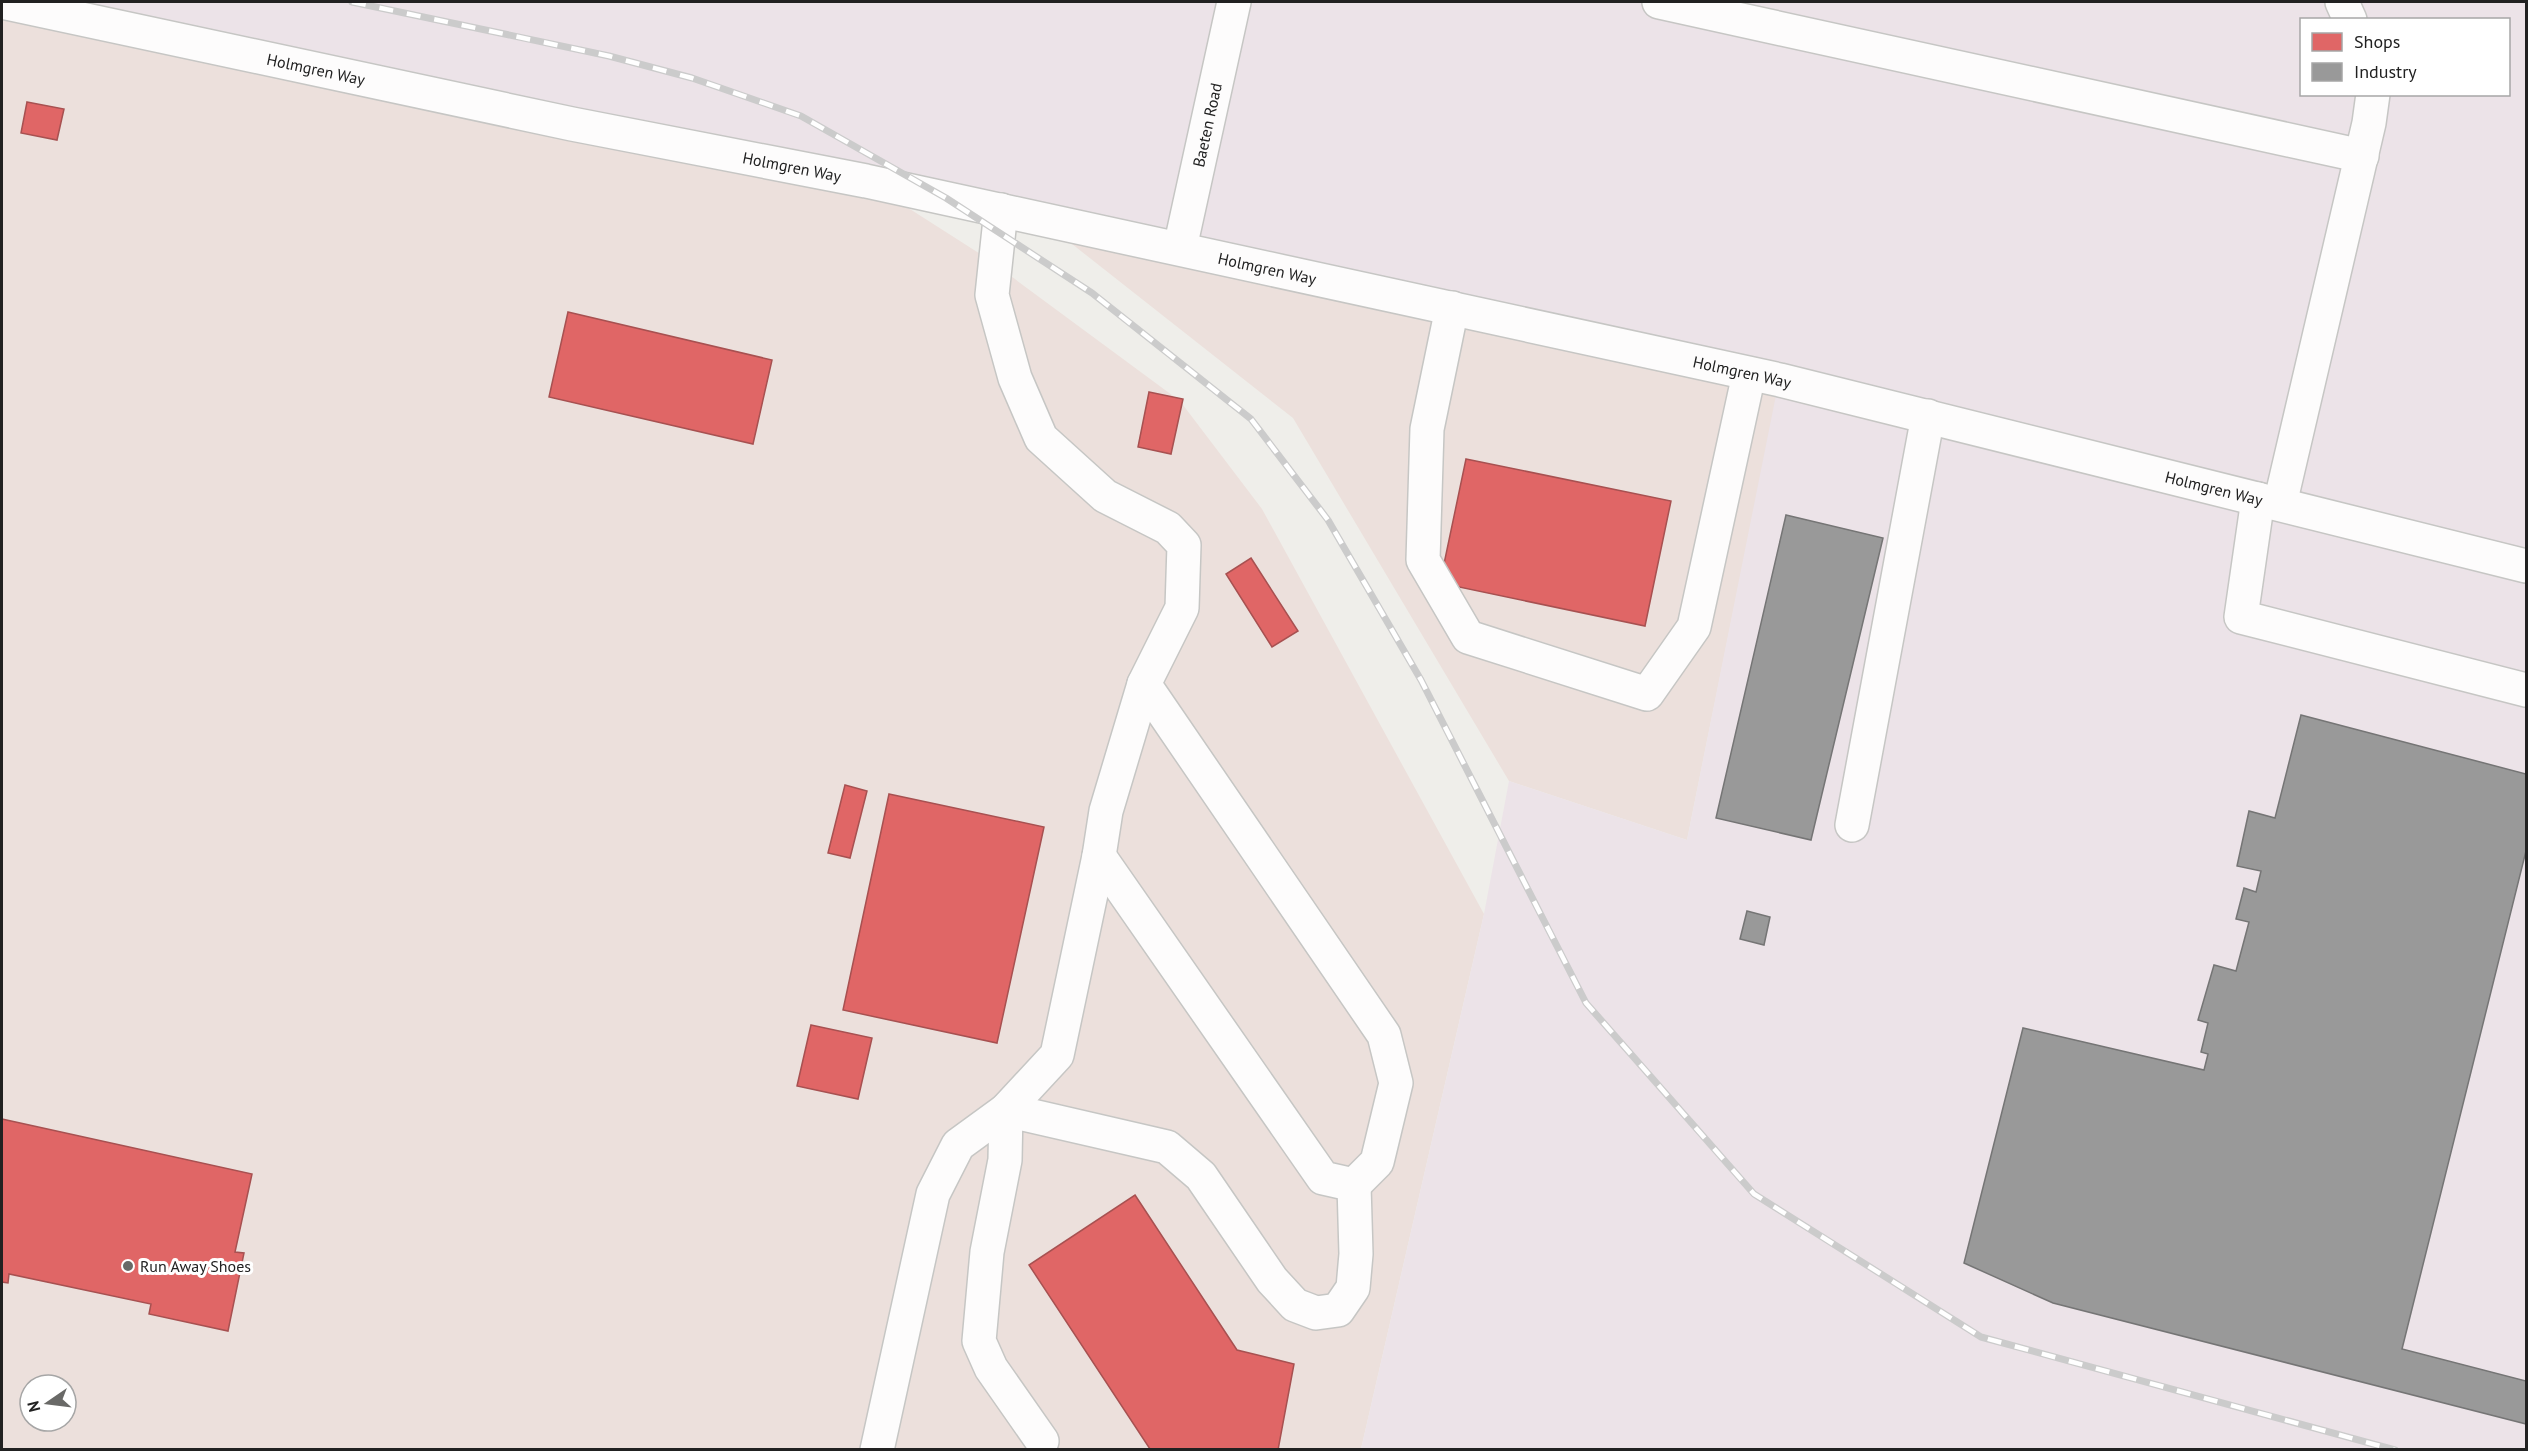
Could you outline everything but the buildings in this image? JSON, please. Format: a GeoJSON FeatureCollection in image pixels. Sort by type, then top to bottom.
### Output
{"type":"FeatureCollection","features":[{"type":"Feature","properties":{"kind":"street","name":"Holmgren Way"},"geometry":{"type":"LineString","coordinates":[[2,2],[572,124],[866,181],[1749,374],[1928,416],[2526,566]]}},
{"type":"Feature","properties":{"kind":"street","name":"Baeten Road"},"geometry":{"type":"LineString","coordinates":[[1180,248],[1234,2]]}},
{"type":"Feature","properties":{"kind":"street"},"geometry":{"type":"LineString","coordinates":[[1659,2],[2362,156]]}},
{"type":"Feature","properties":{"kind":"street"},"geometry":{"type":"LineString","coordinates":[[2342,2],[2349,18]]}},
{"type":"Feature","properties":{"kind":"street"},"geometry":{"type":"LineString","coordinates":[[2373,96],[2362,156],[2269,502],[2241,617],[2526,690]]}},
{"type":"Feature","properties":{"kind":"street"},"geometry":{"type":"LineString","coordinates":[[877,1449],[933,1194],[958,1145],[1006,1110],[1057,1055],[1099,856],[1106,811],[1144,684],[1182,609],[1184,545],[1168,528],[1105,496],[1041,438],[1016,378],[992,295],[1001,210]]}},
{"type":"Feature","properties":{"kind":"street"},"geometry":{"type":"LineString","coordinates":[[1452,308],[1427,429],[1423,560],[1468,637],[1647,694],[1694,627],[1749,374]]}},
{"type":"Feature","properties":{"kind":"street"},"geometry":{"type":"LineString","coordinates":[[1852,825],[1928,416]]}},
{"type":"Feature","properties":{"kind":"street"},"geometry":{"type":"LineString","coordinates":[[1006,1110],[1167,1147],[1201,1176],[1280,1288],[1295,1305],[1316,1313],[1338,1310],[1353,1288],[1356,1254],[1354,1185],[1377,1162],[1396,1083],[1384,1035],[1144,684]]}},
{"type":"Feature","properties":{"kind":"street"},"geometry":{"type":"LineString","coordinates":[[1099,856],[1323,1178],[1354,1185]]}},
{"type":"Feature","properties":{"kind":"street"},"geometry":{"type":"LineString","coordinates":[[1006,1110],[1005,1160],[987,1252],[979,1341],[991,1368],[1042,1441]]}},
{"type":"Feature","properties":{"kind":"shaded area"},"geometry":{"type":"Polygon","coordinates":[[[2,2],[866,181],[985,257],[1180,401],[1262,509],[1484,914],[1361,1449],[2,1450],[2,2]]]}},
{"type":"Feature","properties":{"kind":"shaded area"},"geometry":{"type":"Polygon","coordinates":[[[3,2],[2526,2],[2526,1449],[1361,1449],[1484,914],[1509,781],[1687,840],[1779,380],[3,2]]]}},
{"type":"Feature","properties":{"kind":"shaded area"},"geometry":{"type":"Polygon","coordinates":[[[1039,218],[1780,380],[1687,840],[1509,781],[1293,418],[1039,218]]]}},
{"type":"Feature","properties":{"kind":"railway"},"geometry":{"type":"LineString","coordinates":[[352,2],[609,56],[692,78],[801,116],[946,198],[1092,293],[1251,419],[1328,520],[1421,680],[1586,1003],[1754,1194],[1981,1337],[2395,1450]]}},
{"type":"Feature","properties":{"kind":"place","name":"Run Away Shoes"},"geometry":{"type":"Point","coordinates":[128,1266]}}]}
